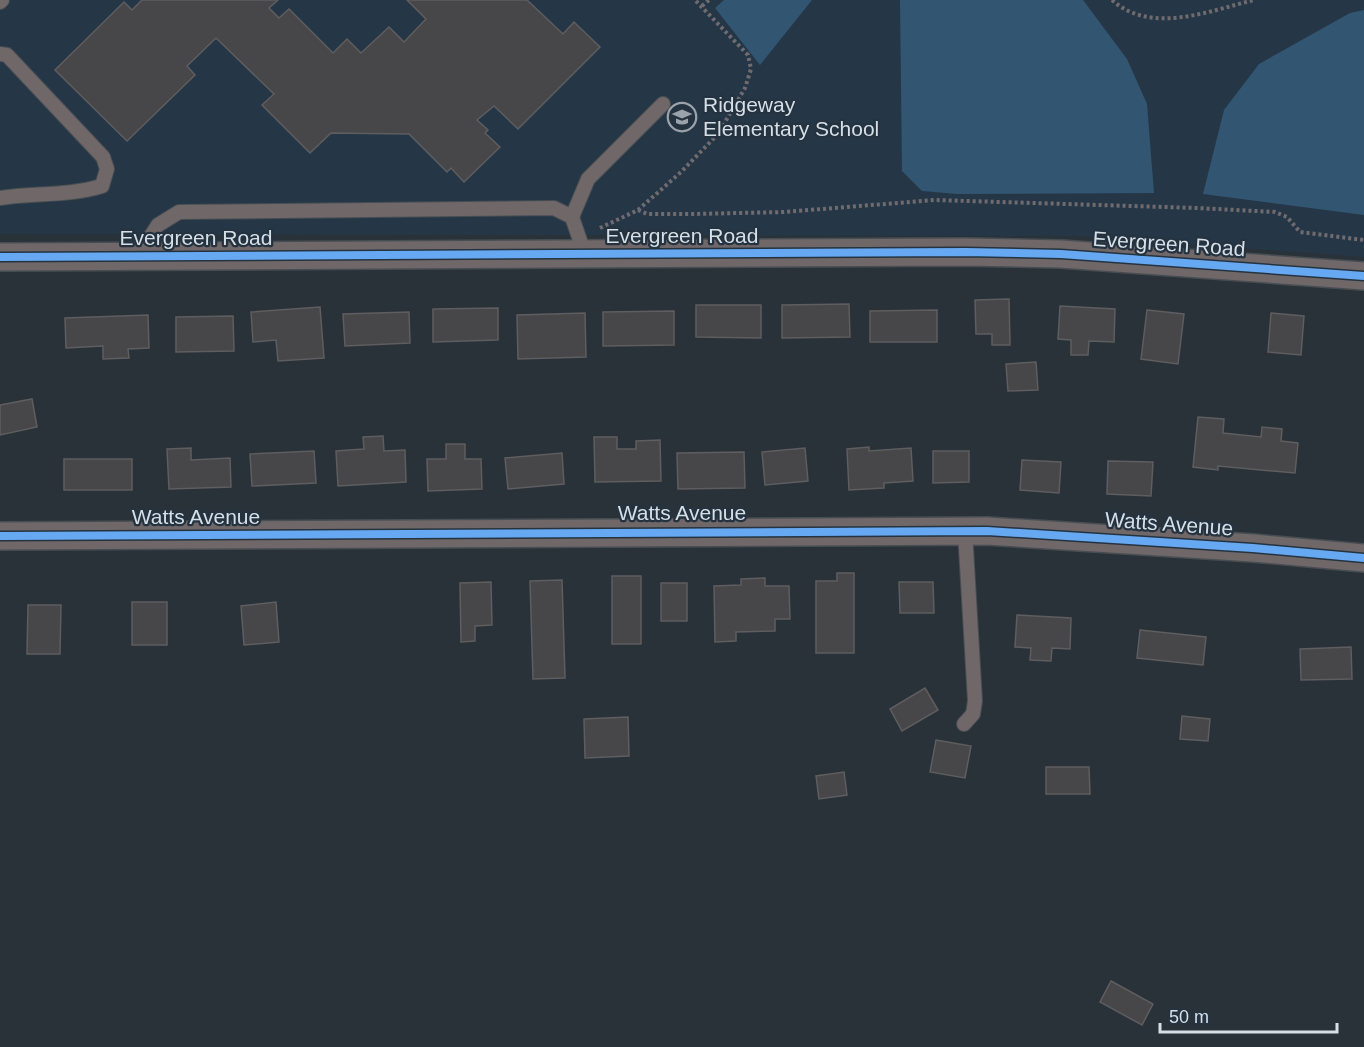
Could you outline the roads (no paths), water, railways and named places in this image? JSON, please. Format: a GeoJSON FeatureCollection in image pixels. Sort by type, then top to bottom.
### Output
{"type":"FeatureCollection","features":[{"type":"Feature","properties":{"kind":"street","name":"Evergreen Road"},"geometry":{"type":"LineString","coordinates":[[0,257],[964,252],[1050,254],[1364,276]]}},
{"type":"Feature","properties":{"kind":"street","name":"Watts Avenue"},"geometry":{"type":"LineString","coordinates":[[0,536],[551,531],[987,531],[1252,548],[1364,558]]}},
{"type":"Feature","properties":{"kind":"lane"},"geometry":{"type":"LineString","coordinates":[[0,54],[7,55],[103,157],[107,169],[102,186],[82,192],[0,198]]}},
{"type":"Feature","properties":{"kind":"lane"},"geometry":{"type":"LineString","coordinates":[[585,255],[572,217],[588,179],[663,104]]}},
{"type":"Feature","properties":{"kind":"lane"},"geometry":{"type":"LineString","coordinates":[[138,256],[158,225],[179,212],[554,208],[572,217]]}},
{"type":"Feature","properties":{"kind":"lane"},"geometry":{"type":"LineString","coordinates":[[964,724],[973,714],[975,701],[965,531]]}},
{"type":"Feature","properties":{"kind":"place","name":"Ridgeway Elementary School"},"geometry":{"type":"Point","coordinates":[682,117]}}]}
